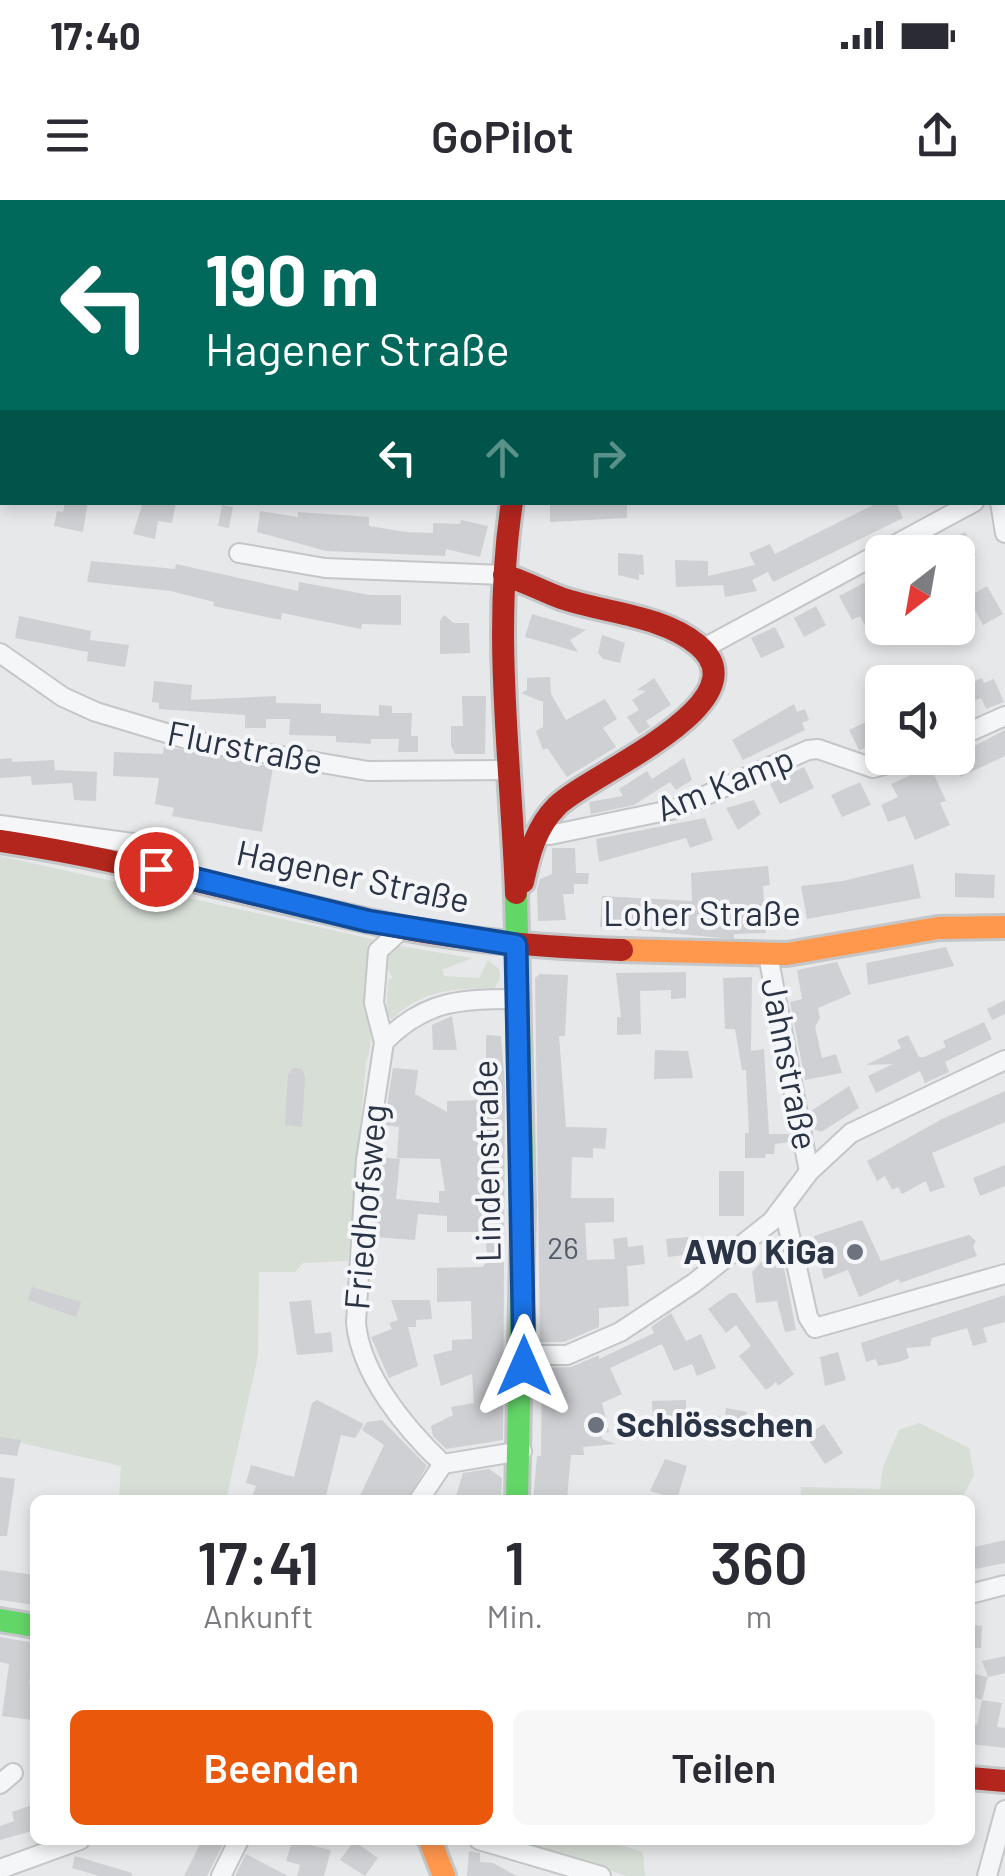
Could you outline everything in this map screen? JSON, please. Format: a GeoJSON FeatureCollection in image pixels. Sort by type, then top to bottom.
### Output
{"type":"FeatureCollection","features":[{"type":"Feature","properties":{"kind":"main road","name":"Lindenstraße"},"geometry":{"type":"LineString","coordinates":[[512,505],[504,612],[520,1000],[524,1355],[518,1495]]}},
{"type":"Feature","properties":{"kind":"main road"},"geometry":{"type":"LineString","coordinates":[[504,575],[560,598],[680,632],[704,648],[713,668],[712,682],[696,712],[561,802],[536,834],[517,906]]}},
{"type":"Feature","properties":{"kind":"main road"},"geometry":{"type":"LineString","coordinates":[[504,612],[521,596],[560,598]]}},
{"type":"Feature","properties":{"kind":"main road"},"geometry":{"type":"LineString","coordinates":[[511,822],[536,834]]}},
{"type":"Feature","properties":{"kind":"main road","name":"Hagener Straße"},"geometry":{"type":"LineString","coordinates":[[0,841],[94,855],[403,928],[516,945]]}},
{"type":"Feature","properties":{"kind":"main road","name":"Loher Straße"},"geometry":{"type":"LineString","coordinates":[[516,945],[768,955],[911,931],[1005,927]]}},
{"type":"Feature","properties":{"kind":"main road"},"geometry":{"type":"LineString","coordinates":[[0,1620],[30,1625]]}},
{"type":"Feature","properties":{"kind":"main road"},"geometry":{"type":"LineString","coordinates":[[975,1778],[1005,1781]]}},
{"type":"Feature","properties":{"kind":"main road"},"geometry":{"type":"LineString","coordinates":[[432,1845],[444,1876]]}},
{"type":"Feature","properties":{"kind":"street"},"geometry":{"type":"LineString","coordinates":[[704,648],[968,505]]}},
{"type":"Feature","properties":{"kind":"street"},"geometry":{"type":"LineString","coordinates":[[1000,505],[1005,533]]}},
{"type":"Feature","properties":{"kind":"street"},"geometry":{"type":"LineString","coordinates":[[239,554],[325,568],[504,575]]}},
{"type":"Feature","properties":{"kind":"street","name":"Flurstraße"},"geometry":{"type":"LineString","coordinates":[[0,653],[63,696],[96,712],[193,740],[368,771],[509,770]]}},
{"type":"Feature","properties":{"kind":"street"},"geometry":{"type":"LineString","coordinates":[[975,729],[1005,716]]}},
{"type":"Feature","properties":{"kind":"street","name":"Am Kamp"},"geometry":{"type":"LineString","coordinates":[[536,834],[550,835],[676,808],[808,750],[818,749],[865,765]]}},
{"type":"Feature","properties":{"kind":"street"},"geometry":{"type":"LineString","coordinates":[[0,825],[140,844]]}},
{"type":"Feature","properties":{"kind":"street","name":"Friedhofsweg"},"geometry":{"type":"LineString","coordinates":[[403,928],[378,951],[374,1003],[384,1042],[366,1160],[357,1336],[379,1384],[407,1425],[442,1464]]}},
{"type":"Feature","properties":{"kind":"street","name":"Jahnstraße"},"geometry":{"type":"LineString","coordinates":[[768,955],[809,1172]]}},
{"type":"Feature","properties":{"kind":"street"},"geometry":{"type":"LineString","coordinates":[[384,1042],[421,1010],[456,1002],[520,1000]]}},
{"type":"Feature","properties":{"kind":"street"},"geometry":{"type":"LineString","coordinates":[[524,1355],[568,1355],[620,1332],[694,1284],[784,1208],[809,1172],[850,1133],[1005,1060]]}},
{"type":"Feature","properties":{"kind":"street"},"geometry":{"type":"LineString","coordinates":[[784,1208],[808,1317],[814,1328],[1005,1274]]}},
{"type":"Feature","properties":{"kind":"street"},"geometry":{"type":"LineString","coordinates":[[421,1495],[442,1464],[522,1451]]}},
{"type":"Feature","properties":{"kind":"street"},"geometry":{"type":"LineString","coordinates":[[975,1593],[1005,1586]]}},
{"type":"Feature","properties":{"kind":"street"},"geometry":{"type":"LineString","coordinates":[[987,1876],[1005,1810]]}},
{"type":"Feature","properties":{"kind":"street"},"geometry":{"type":"LineString","coordinates":[[0,1869],[28,1867],[70,1845]]}},
{"type":"Feature","properties":{"kind":"street"},"geometry":{"type":"LineString","coordinates":[[221,1876],[236,1845]]}},
{"type":"Feature","properties":{"kind":"street"},"geometry":{"type":"LineString","coordinates":[[496,1845],[601,1876]]}},
{"type":"Feature","properties":{"kind":"shaded area"},"geometry":{"type":"Polygon","coordinates":[[[0,856],[372,939],[371,1037],[348,1261],[303,1263],[295,1272],[259,1272],[258,1356],[227,1495],[119,1495],[121,1466],[0,1438],[0,856]]]}},
{"type":"Feature","properties":{"kind":"shaded area"},"geometry":{"type":"Polygon","coordinates":[[[399,946],[472,958],[442,970],[444,976],[479,978],[488,960],[499,969],[500,979],[494,989],[452,990],[427,997],[392,1019],[386,1014],[388,980],[393,978],[387,968],[388,955],[399,946]]]}},
{"type":"Feature","properties":{"kind":"shaded area"},"geometry":{"type":"Polygon","coordinates":[[[919,1423],[969,1448],[974,1475],[964,1495],[801,1495],[801,1487],[880,1489],[883,1467],[899,1430],[919,1423]]]}},
{"type":"Feature","properties":{"kind":"shaded area"},"geometry":{"type":"Polygon","coordinates":[[[531,1845],[620,1845],[643,1852],[645,1876],[627,1876],[531,1845]]]}},
{"type":"Feature","properties":{"kind":"building"},"geometry":{"type":"Polygon","coordinates":[[[64,505],[88,505],[83,532],[54,526],[57,511],[63,512],[64,505]]]}},
{"type":"Feature","properties":{"kind":"building"},"geometry":{"type":"Polygon","coordinates":[[[142,505],[175,505],[172,523],[158,521],[155,539],[133,534],[142,505]]]}},
{"type":"Feature","properties":{"kind":"building"},"geometry":{"type":"Polygon","coordinates":[[[222,505],[233,507],[229,528],[218,526],[222,505]]]}},
{"type":"Feature","properties":{"kind":"building"},"geometry":{"type":"Polygon","coordinates":[[[550,505],[627,505],[627,518],[550,522],[550,505]]]}},
{"type":"Feature","properties":{"kind":"building"},"geometry":{"type":"Polygon","coordinates":[[[873,505],[897,505],[903,518],[773,582],[768,572],[752,580],[757,591],[725,597],[723,585],[676,587],[675,560],[708,561],[708,576],[755,565],[749,553],[770,544],[775,554],[873,505]]]}},
{"type":"Feature","properties":{"kind":"building"},"geometry":{"type":"Polygon","coordinates":[[[260,511],[298,517],[298,512],[369,517],[369,526],[406,532],[433,533],[433,523],[460,524],[461,520],[488,526],[480,557],[446,549],[445,556],[326,551],[257,532],[260,511]]]}},
{"type":"Feature","properties":{"kind":"building"},"geometry":{"type":"Polygon","coordinates":[[[618,553],[643,555],[644,575],[639,574],[639,580],[618,575],[618,553]]]}},
{"type":"Feature","properties":{"kind":"building"},"geometry":{"type":"Polygon","coordinates":[[[91,561],[175,569],[176,564],[298,591],[299,582],[370,595],[401,595],[401,625],[362,624],[361,629],[282,613],[281,620],[213,606],[214,602],[171,591],[87,582],[91,561]]]}},
{"type":"Feature","properties":{"kind":"building"},"geometry":{"type":"Polygon","coordinates":[[[865,582],[865,626],[860,616],[852,620],[839,596],[865,582]]]}},
{"type":"Feature","properties":{"kind":"building"},"geometry":{"type":"Polygon","coordinates":[[[987,586],[1003,614],[983,625],[975,610],[975,593],[987,586]]]}},
{"type":"Feature","properties":{"kind":"building"},"geometry":{"type":"Polygon","coordinates":[[[816,606],[826,625],[804,637],[794,618],[816,606]]]}},
{"type":"Feature","properties":{"kind":"building"},"geometry":{"type":"Polygon","coordinates":[[[532,614],[586,630],[570,640],[578,652],[525,637],[532,614]]]}},
{"type":"Feature","properties":{"kind":"building"},"geometry":{"type":"Polygon","coordinates":[[[444,615],[454,623],[469,623],[470,653],[440,654],[440,621],[444,615]]]}},
{"type":"Feature","properties":{"kind":"building"},"geometry":{"type":"Polygon","coordinates":[[[19,616],[91,631],[90,640],[129,645],[125,667],[87,661],[88,652],[15,638],[19,616]]]}},
{"type":"Feature","properties":{"kind":"building"},"geometry":{"type":"Polygon","coordinates":[[[775,627],[785,647],[761,658],[751,638],[775,627]]]}},
{"type":"Feature","properties":{"kind":"building"},"geometry":{"type":"Polygon","coordinates":[[[602,635],[625,643],[620,663],[603,659],[598,653],[602,635]]]}},
{"type":"Feature","properties":{"kind":"building"},"geometry":{"type":"Polygon","coordinates":[[[550,677],[551,694],[566,720],[605,699],[617,719],[603,728],[616,747],[567,777],[547,748],[543,750],[536,731],[543,727],[543,702],[521,693],[527,690],[527,678],[550,677]]]}},
{"type":"Feature","properties":{"kind":"building"},"geometry":{"type":"Polygon","coordinates":[[[654,678],[671,705],[646,721],[650,727],[639,734],[627,717],[639,710],[632,700],[646,691],[637,690],[654,678]]]}},
{"type":"Feature","properties":{"kind":"building"},"geometry":{"type":"Polygon","coordinates":[[[994,679],[1004,702],[986,709],[981,698],[975,700],[975,681],[994,679]]]}},
{"type":"Feature","properties":{"kind":"building"},"geometry":{"type":"Polygon","coordinates":[[[154,681],[192,685],[191,700],[276,696],[276,703],[321,704],[321,713],[379,716],[379,705],[392,706],[392,713],[412,713],[411,736],[418,736],[418,752],[398,752],[399,739],[371,739],[371,744],[336,742],[336,736],[289,735],[290,719],[266,719],[266,728],[245,728],[245,715],[159,709],[159,703],[152,702],[154,681]]]}},
{"type":"Feature","properties":{"kind":"building"},"geometry":{"type":"Polygon","coordinates":[[[462,696],[486,696],[485,754],[455,754],[451,746],[451,726],[463,726],[462,696]]]}},
{"type":"Feature","properties":{"kind":"building"},"geometry":{"type":"Polygon","coordinates":[[[794,704],[797,712],[805,709],[809,720],[802,723],[805,730],[743,760],[732,740],[794,704]]]}},
{"type":"Feature","properties":{"kind":"building"},"geometry":{"type":"Polygon","coordinates":[[[865,722],[865,748],[859,750],[849,730],[865,722]]]}},
{"type":"Feature","properties":{"kind":"building"},"geometry":{"type":"Polygon","coordinates":[[[1005,730],[1005,756],[975,770],[975,746],[1005,730]]]}},
{"type":"Feature","properties":{"kind":"building"},"geometry":{"type":"Polygon","coordinates":[[[164,746],[273,767],[262,832],[172,816],[174,808],[155,804],[159,778],[113,776],[114,752],[163,754],[164,746]]]}},
{"type":"Feature","properties":{"kind":"building"},"geometry":{"type":"Polygon","coordinates":[[[12,758],[12,762],[54,760],[55,770],[97,772],[96,801],[74,800],[72,783],[32,785],[31,776],[0,778],[0,759],[12,758]]]}},
{"type":"Feature","properties":{"kind":"building"},"geometry":{"type":"Polygon","coordinates":[[[684,758],[692,780],[676,790],[670,782],[634,805],[591,814],[589,802],[623,796],[619,789],[647,771],[652,779],[684,758]]]}},
{"type":"Feature","properties":{"kind":"building"},"geometry":{"type":"Polygon","coordinates":[[[804,767],[814,788],[780,804],[770,784],[804,767]]]}},
{"type":"Feature","properties":{"kind":"building"},"geometry":{"type":"Polygon","coordinates":[[[910,775],[934,775],[946,801],[940,803],[950,825],[915,840],[905,816],[888,822],[881,805],[898,797],[891,784],[910,775]]]}},
{"type":"Feature","properties":{"kind":"building"},"geometry":{"type":"Polygon","coordinates":[[[860,782],[871,805],[842,817],[831,795],[860,782]]]}},
{"type":"Feature","properties":{"kind":"building"},"geometry":{"type":"Polygon","coordinates":[[[754,800],[761,814],[738,830],[726,808],[754,800]]]}},
{"type":"Feature","properties":{"kind":"building"},"geometry":{"type":"Polygon","coordinates":[[[705,818],[713,840],[690,848],[686,838],[599,862],[596,839],[705,818]]]}},
{"type":"Feature","properties":{"kind":"building"},"geometry":{"type":"Polygon","coordinates":[[[552,848],[575,848],[576,873],[589,873],[588,884],[574,884],[574,894],[563,894],[566,920],[538,921],[537,890],[540,879],[552,874],[552,848]]]}},
{"type":"Feature","properties":{"kind":"building"},"geometry":{"type":"Polygon","coordinates":[[[913,864],[921,898],[807,919],[801,886],[843,881],[913,864]]]}},
{"type":"Feature","properties":{"kind":"building"},"geometry":{"type":"Polygon","coordinates":[[[768,866],[770,885],[763,886],[766,933],[734,934],[734,939],[600,927],[602,896],[692,901],[691,873],[768,866]]]}},
{"type":"Feature","properties":{"kind":"building"},"geometry":{"type":"Polygon","coordinates":[[[955,873],[995,875],[994,898],[955,897],[955,873]]]}},
{"type":"Feature","properties":{"kind":"building"},"geometry":{"type":"Polygon","coordinates":[[[946,947],[954,966],[868,985],[866,963],[946,947]]]}},
{"type":"Feature","properties":{"kind":"building"},"geometry":{"type":"Polygon","coordinates":[[[837,962],[851,994],[818,1008],[820,1018],[815,1027],[822,1058],[836,1054],[842,1073],[805,1080],[790,1002],[802,999],[797,970],[837,962]]]}},
{"type":"Feature","properties":{"kind":"building"},"geometry":{"type":"Polygon","coordinates":[[[686,972],[686,998],[671,999],[671,990],[640,991],[641,1034],[617,1035],[617,1017],[621,1017],[616,973],[686,972]]]}},
{"type":"Feature","properties":{"kind":"building"},"geometry":{"type":"Polygon","coordinates":[[[540,974],[568,975],[565,1036],[559,1036],[566,1127],[607,1128],[605,1149],[593,1148],[593,1158],[572,1157],[571,1198],[614,1198],[614,1222],[585,1223],[587,1260],[615,1259],[613,1239],[627,1237],[628,1247],[643,1245],[645,1264],[627,1266],[629,1306],[599,1308],[599,1327],[564,1342],[540,1342],[535,978],[540,974]]]}},
{"type":"Feature","properties":{"kind":"building"},"geometry":{"type":"Polygon","coordinates":[[[752,977],[751,1051],[764,1049],[769,1134],[789,1134],[791,1142],[775,1144],[774,1154],[766,1154],[765,1158],[745,1158],[745,1133],[749,1133],[746,1070],[742,1070],[735,1029],[725,1029],[723,978],[752,977]]]}},
{"type":"Feature","properties":{"kind":"building"},"geometry":{"type":"Polygon","coordinates":[[[1005,1000],[1005,1014],[992,1020],[987,1009],[1005,1000]]]}},
{"type":"Feature","properties":{"kind":"building"},"geometry":{"type":"Polygon","coordinates":[[[452,1016],[457,1050],[433,1050],[432,1025],[452,1016]]]}},
{"type":"Feature","properties":{"kind":"building"},"geometry":{"type":"Polygon","coordinates":[[[984,1022],[992,1039],[945,1062],[949,1072],[925,1083],[920,1071],[876,1093],[868,1076],[893,1064],[866,1065],[901,1048],[897,1040],[908,1035],[919,1057],[924,1057],[946,1047],[943,1041],[984,1022]]]}},
{"type":"Feature","properties":{"kind":"building"},"geometry":{"type":"Polygon","coordinates":[[[486,1035],[501,1036],[505,1085],[503,1440],[446,1449],[433,1436],[431,1426],[453,1415],[451,1407],[474,1403],[472,1374],[441,1386],[433,1355],[452,1350],[452,1340],[472,1339],[471,1301],[437,1302],[437,1268],[482,1267],[487,1262],[486,1239],[481,1239],[481,1232],[447,1232],[447,1216],[418,1214],[415,1240],[374,1237],[378,1168],[380,1157],[400,1159],[396,1199],[439,1203],[439,1191],[445,1191],[440,1159],[397,1158],[399,1127],[384,1125],[393,1068],[418,1070],[415,1094],[447,1112],[447,1101],[486,1100],[486,1035]]]}},
{"type":"Feature","properties":{"kind":"building"},"geometry":{"type":"Polygon","coordinates":[[[655,1050],[688,1051],[693,1078],[654,1079],[655,1050]]]}},
{"type":"Feature","properties":{"kind":"building"},"geometry":{"type":"Polygon","coordinates":[[[293,1068],[302,1069],[305,1077],[302,1127],[285,1125],[288,1075],[293,1068]]]}},
{"type":"Feature","properties":{"kind":"building"},"geometry":{"type":"Polygon","coordinates":[[[849,1086],[859,1108],[821,1132],[814,1129],[811,1111],[849,1086]]]}},
{"type":"Feature","properties":{"kind":"building"},"geometry":{"type":"Polygon","coordinates":[[[1005,1091],[1005,1122],[932,1153],[945,1187],[930,1192],[926,1181],[902,1194],[898,1187],[892,1190],[885,1176],[877,1181],[867,1161],[942,1119],[1005,1091]]]}},
{"type":"Feature","properties":{"kind":"building"},"geometry":{"type":"Polygon","coordinates":[[[1005,1165],[1005,1186],[980,1196],[973,1178],[1005,1165]]]}},
{"type":"Feature","properties":{"kind":"building"},"geometry":{"type":"Polygon","coordinates":[[[719,1171],[744,1171],[744,1216],[719,1216],[719,1171]]]}},
{"type":"Feature","properties":{"kind":"building"},"geometry":{"type":"Polygon","coordinates":[[[862,1220],[881,1261],[969,1235],[976,1241],[973,1246],[977,1256],[900,1283],[899,1279],[859,1297],[848,1270],[824,1279],[814,1236],[862,1220]]]}},
{"type":"Feature","properties":{"kind":"building"},"geometry":{"type":"Polygon","coordinates":[[[690,1237],[692,1254],[668,1257],[666,1239],[690,1237]]]}},
{"type":"Feature","properties":{"kind":"building"},"geometry":{"type":"Polygon","coordinates":[[[774,1261],[776,1268],[784,1268],[796,1330],[785,1332],[777,1301],[756,1303],[752,1272],[761,1262],[774,1261]]]}},
{"type":"Feature","properties":{"kind":"building"},"geometry":{"type":"Polygon","coordinates":[[[32,1287],[81,1302],[76,1317],[28,1300],[32,1287]]]}},
{"type":"Feature","properties":{"kind":"building"},"geometry":{"type":"Polygon","coordinates":[[[736,1293],[794,1374],[778,1386],[776,1382],[766,1390],[739,1356],[751,1346],[736,1325],[726,1333],[708,1309],[736,1293]]]}},
{"type":"Feature","properties":{"kind":"building"},"geometry":{"type":"Polygon","coordinates":[[[1005,1295],[1005,1322],[983,1328],[987,1342],[973,1346],[967,1328],[932,1338],[930,1346],[906,1348],[909,1358],[899,1362],[878,1366],[876,1359],[866,1362],[861,1343],[1005,1295]]]}},
{"type":"Feature","properties":{"kind":"building"},"geometry":{"type":"Polygon","coordinates":[[[311,1300],[315,1334],[331,1332],[333,1352],[297,1355],[289,1302],[311,1300]]]}},
{"type":"Feature","properties":{"kind":"building"},"geometry":{"type":"Polygon","coordinates":[[[391,1300],[430,1300],[432,1319],[416,1320],[416,1327],[408,1327],[418,1366],[389,1378],[371,1337],[392,1329],[389,1323],[398,1320],[391,1300]]]}},
{"type":"Feature","properties":{"kind":"building"},"geometry":{"type":"Polygon","coordinates":[[[671,1313],[686,1341],[701,1334],[716,1368],[697,1376],[692,1364],[674,1371],[662,1344],[610,1368],[622,1394],[602,1403],[609,1432],[601,1433],[602,1439],[616,1444],[583,1447],[584,1455],[571,1455],[567,1495],[533,1495],[537,1456],[541,1456],[542,1368],[571,1367],[599,1355],[599,1359],[654,1333],[651,1327],[671,1313]]]}},
{"type":"Feature","properties":{"kind":"building"},"geometry":{"type":"Polygon","coordinates":[[[838,1352],[846,1380],[825,1386],[820,1357],[838,1352]]]}},
{"type":"Feature","properties":{"kind":"building"},"geometry":{"type":"Polygon","coordinates":[[[317,1400],[364,1424],[355,1438],[341,1435],[326,1495],[253,1495],[256,1486],[246,1483],[251,1465],[294,1477],[312,1403],[317,1400]]]}},
{"type":"Feature","properties":{"kind":"building"},"geometry":{"type":"Polygon","coordinates":[[[686,1400],[687,1437],[634,1438],[634,1422],[653,1422],[652,1401],[686,1400]]]}},
{"type":"Feature","properties":{"kind":"building"},"geometry":{"type":"Polygon","coordinates":[[[726,1408],[747,1412],[741,1436],[714,1430],[717,1416],[725,1418],[726,1408]]]}},
{"type":"Feature","properties":{"kind":"building"},"geometry":{"type":"Polygon","coordinates":[[[382,1420],[427,1466],[410,1495],[360,1495],[384,1445],[362,1430],[367,1422],[382,1420]]]}},
{"type":"Feature","properties":{"kind":"building"},"geometry":{"type":"Polygon","coordinates":[[[824,1424],[843,1453],[825,1464],[806,1436],[824,1424]]]}},
{"type":"Feature","properties":{"kind":"building"},"geometry":{"type":"Polygon","coordinates":[[[0,1437],[21,1440],[17,1456],[0,1454],[0,1437]]]}},
{"type":"Feature","properties":{"kind":"building"},"geometry":{"type":"Polygon","coordinates":[[[665,1459],[687,1466],[678,1495],[650,1491],[665,1459]]]}},
{"type":"Feature","properties":{"kind":"building"},"geometry":{"type":"Polygon","coordinates":[[[489,1469],[502,1478],[501,1495],[456,1495],[463,1473],[489,1469]]]}},
{"type":"Feature","properties":{"kind":"building"},"geometry":{"type":"Polygon","coordinates":[[[0,1477],[15,1479],[7,1536],[0,1536],[0,1477]]]}},
{"type":"Feature","properties":{"kind":"building"},"geometry":{"type":"Polygon","coordinates":[[[1005,1540],[1005,1563],[975,1569],[975,1547],[1005,1540]]]}},
{"type":"Feature","properties":{"kind":"building"},"geometry":{"type":"Polygon","coordinates":[[[0,1570],[30,1574],[30,1604],[0,1600],[0,1570]]]}},
{"type":"Feature","properties":{"kind":"building"},"geometry":{"type":"Polygon","coordinates":[[[975,1625],[982,1626],[981,1648],[975,1648],[975,1625]]]}},
{"type":"Feature","properties":{"kind":"building"},"geometry":{"type":"Polygon","coordinates":[[[0,1637],[30,1642],[30,1720],[2,1716],[9,1664],[0,1662],[0,1637]]]}},
{"type":"Feature","properties":{"kind":"building"},"geometry":{"type":"Polygon","coordinates":[[[1005,1656],[1005,1673],[988,1677],[982,1661],[1005,1656]]]}},
{"type":"Feature","properties":{"kind":"building"},"geometry":{"type":"Polygon","coordinates":[[[975,1674],[988,1677],[982,1700],[975,1698],[975,1674]]]}},
{"type":"Feature","properties":{"kind":"building"},"geometry":{"type":"Polygon","coordinates":[[[982,1700],[1002,1703],[997,1727],[1005,1728],[1005,1748],[975,1745],[982,1700]]]}},
{"type":"Feature","properties":{"kind":"building"},"geometry":{"type":"Polygon","coordinates":[[[30,1806],[30,1831],[0,1840],[0,1826],[14,1821],[12,1812],[30,1806]]]}},
{"type":"Feature","properties":{"kind":"building"},"geometry":{"type":"Polygon","coordinates":[[[200,1845],[222,1845],[207,1876],[184,1876],[200,1845]]]}},
{"type":"Feature","properties":{"kind":"building"},"geometry":{"type":"Polygon","coordinates":[[[291,1845],[331,1850],[324,1876],[297,1876],[300,1865],[286,1861],[291,1845]]]}},
{"type":"Feature","properties":{"kind":"building"},"geometry":{"type":"Polygon","coordinates":[[[351,1845],[360,1845],[378,1858],[365,1876],[340,1860],[351,1845]]]}},
{"type":"Feature","properties":{"kind":"building"},"geometry":{"type":"Polygon","coordinates":[[[469,1851],[480,1853],[480,1862],[493,1863],[517,1876],[467,1876],[469,1851]]]}},
{"type":"Feature","properties":{"kind":"building"},"geometry":{"type":"Polygon","coordinates":[[[246,1854],[288,1876],[235,1876],[246,1854]]]}},
{"type":"Feature","properties":{"kind":"building"},"geometry":{"type":"Polygon","coordinates":[[[75,1856],[132,1876],[99,1876],[72,1868],[75,1856]]]}},
{"type":"Feature","properties":{"kind":"traffic: fast"},"geometry":{"type":"LineString","coordinates":[[516,893],[523,1205],[517,1495]]}},
{"type":"Feature","properties":{"kind":"traffic: fast"},"geometry":{"type":"LineString","coordinates":[[0,1620],[30,1625]]}},
{"type":"Feature","properties":{"kind":"traffic: slow"},"geometry":{"type":"LineString","coordinates":[[622,950],[787,954],[938,928],[1005,927]]}},
{"type":"Feature","properties":{"kind":"traffic: slow"},"geometry":{"type":"LineString","coordinates":[[432,1845],[444,1876]]}},
{"type":"Feature","properties":{"kind":"traffic: jam"},"geometry":{"type":"LineString","coordinates":[[512,505],[503,649],[516,893]]}},
{"type":"Feature","properties":{"kind":"traffic: jam"},"geometry":{"type":"LineString","coordinates":[[504,575],[561,598],[667,627],[698,645],[713,667],[709,690],[692,713],[665,736],[557,806],[534,841],[523,882]]}},
{"type":"Feature","properties":{"kind":"traffic: jam"},"geometry":{"type":"LineString","coordinates":[[0,841],[101,859],[429,933],[622,950]]}},
{"type":"Feature","properties":{"kind":"traffic: jam"},"geometry":{"type":"LineString","coordinates":[[975,1778],[1005,1781]]}},
{"type":"Feature","properties":{"kind":"place","name":"AWO KiGa"},"geometry":{"type":"Point","coordinates":[855,1252]}},
{"type":"Feature","properties":{"kind":"place","name":"Schlösschen"},"geometry":{"type":"Point","coordinates":[596,1425]}},
{"type":"Feature","properties":{"kind":"route"},"geometry":{"type":"LineString","coordinates":[[156,869],[332,914],[516,945],[524,1182],[524,1366]]}}]}
